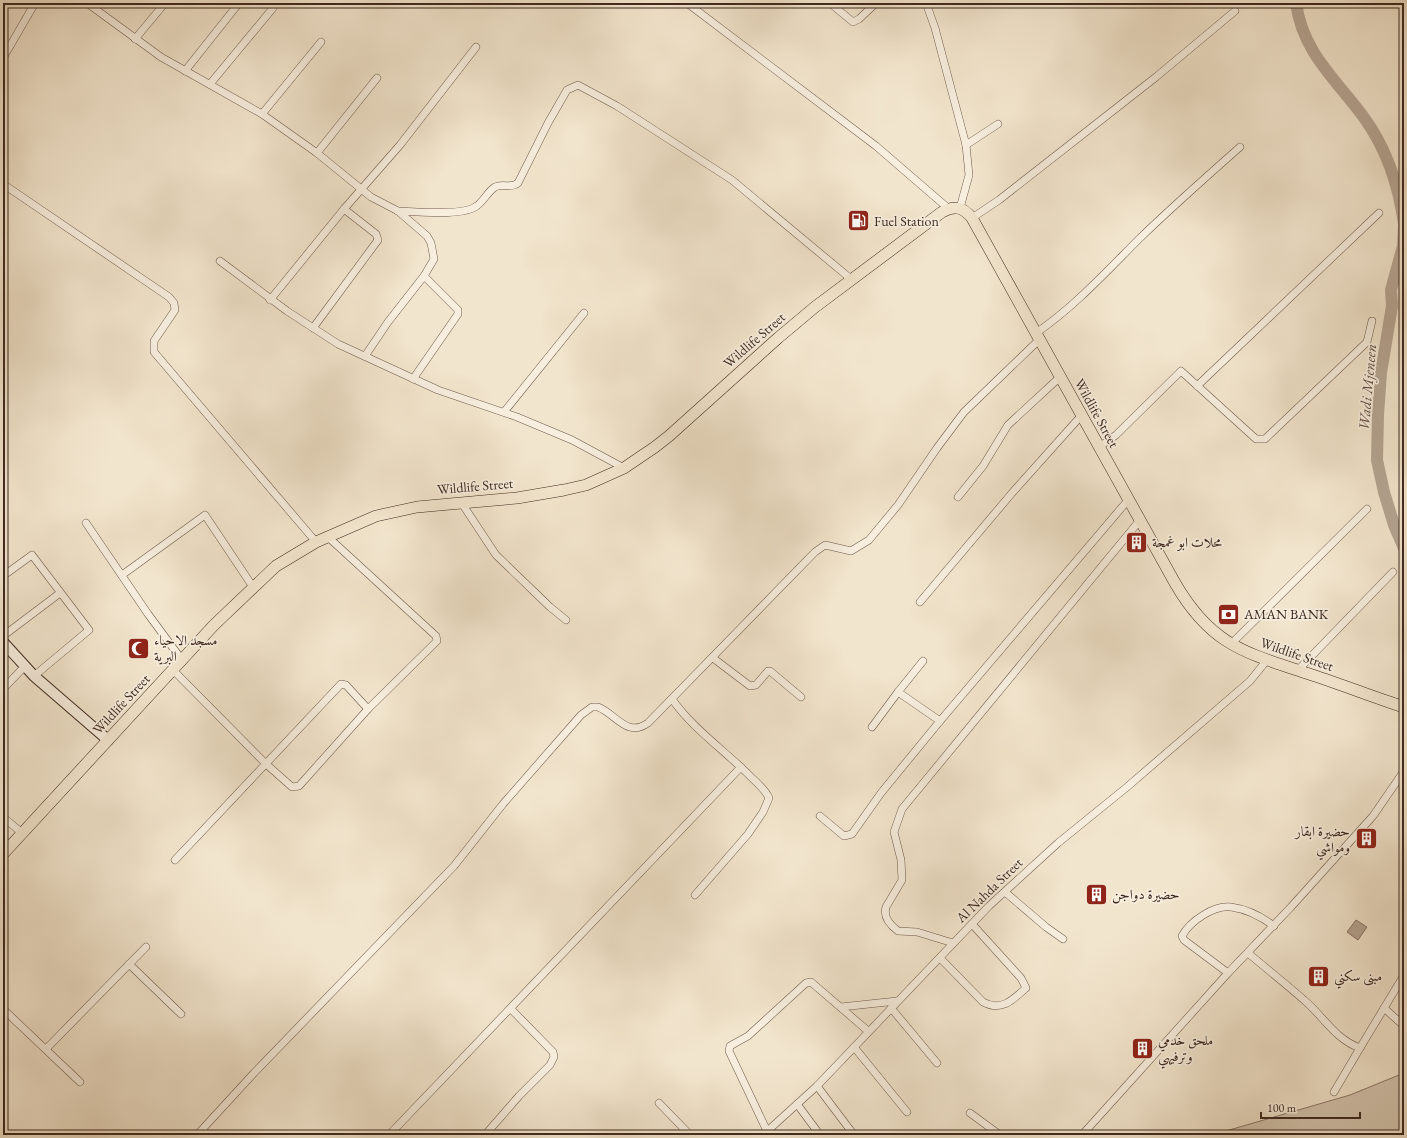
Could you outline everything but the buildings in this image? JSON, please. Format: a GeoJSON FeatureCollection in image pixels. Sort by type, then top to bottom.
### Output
{"type":"FeatureCollection","features":[{"type":"Feature","properties":{"kind":"main road"},"geometry":{"type":"LineString","coordinates":[[949,208],[960,208]]}},
{"type":"Feature","properties":{"kind":"main road","name":"Wildlife Street"},"geometry":{"type":"LineString","coordinates":[[3,854],[214,625],[276,566],[316,542],[376,516],[417,507],[517,498],[564,490],[586,485],[624,468],[655,447],[778,338],[851,279],[949,208]]}},
{"type":"Feature","properties":{"kind":"main road","name":"Wildlife Street"},"geometry":{"type":"LineString","coordinates":[[960,208],[972,218],[1081,416],[1190,607],[1206,625],[1231,644],[1267,660],[1404,707]]}},
{"type":"Feature","properties":{"kind":"main road"},"geometry":{"type":"LineString","coordinates":[[3,642],[34,676],[108,740]]}},
{"type":"Feature","properties":{"kind":"street"},"geometry":{"type":"LineString","coordinates":[[3,58],[35,3]]}},
{"type":"Feature","properties":{"kind":"street"},"geometry":{"type":"LineString","coordinates":[[86,3],[161,57],[262,114],[318,153],[371,197],[398,211],[422,230],[431,243],[434,259],[424,276],[388,322],[365,356]]}},
{"type":"Feature","properties":{"kind":"street"},"geometry":{"type":"LineString","coordinates":[[135,38],[165,3]]}},
{"type":"Feature","properties":{"kind":"street"},"geometry":{"type":"LineString","coordinates":[[185,71],[239,3]]}},
{"type":"Feature","properties":{"kind":"street"},"geometry":{"type":"LineString","coordinates":[[688,3],[876,146],[949,208]]}},
{"type":"Feature","properties":{"kind":"street"},"geometry":{"type":"LineString","coordinates":[[830,3],[853,22],[859,19],[876,3]]}},
{"type":"Feature","properties":{"kind":"street"},"geometry":{"type":"LineString","coordinates":[[926,3],[935,28],[966,145],[969,175],[960,208]]}},
{"type":"Feature","properties":{"kind":"street"},"geometry":{"type":"LineString","coordinates":[[210,84],[273,8]]}},
{"type":"Feature","properties":{"kind":"street"},"geometry":{"type":"LineString","coordinates":[[972,218],[999,200],[1150,81],[1235,11]]}},
{"type":"Feature","properties":{"kind":"street"},"geometry":{"type":"LineString","coordinates":[[262,114],[321,42]]}},
{"type":"Feature","properties":{"kind":"street"},"geometry":{"type":"LineString","coordinates":[[270,300],[344,209],[362,190],[434,104],[476,47]]}},
{"type":"Feature","properties":{"kind":"street"},"geometry":{"type":"LineString","coordinates":[[318,153],[377,78]]}},
{"type":"Feature","properties":{"kind":"street"},"geometry":{"type":"LineString","coordinates":[[398,211],[432,213],[461,211],[476,207],[493,188],[515,186],[518,183],[548,123],[568,90],[578,85],[623,110],[732,180],[851,279]]}},
{"type":"Feature","properties":{"kind":"street"},"geometry":{"type":"LineString","coordinates":[[966,145],[998,124]]}},
{"type":"Feature","properties":{"kind":"street"},"geometry":{"type":"LineString","coordinates":[[197,1135],[254,1073],[454,866],[504,804],[586,710],[598,707],[628,727],[641,728],[648,723],[713,658],[815,552],[826,545],[851,551],[869,540],[898,505],[958,419],[1037,336],[1088,291],[1140,238],[1240,146]]}},
{"type":"Feature","properties":{"kind":"street"},"geometry":{"type":"LineString","coordinates":[[3,184],[169,297],[174,303],[175,310],[154,341],[154,352],[316,542]]}},
{"type":"Feature","properties":{"kind":"street"},"geometry":{"type":"LineString","coordinates":[[313,328],[378,240],[376,234],[344,209]]}},
{"type":"Feature","properties":{"kind":"street"},"geometry":{"type":"LineString","coordinates":[[1196,386],[1379,213]]}},
{"type":"Feature","properties":{"kind":"street"},"geometry":{"type":"LineString","coordinates":[[220,261],[270,300],[338,344],[438,390],[504,412],[572,440],[624,468]]}},
{"type":"Feature","properties":{"kind":"street"},"geometry":{"type":"LineString","coordinates":[[413,378],[458,314],[458,310],[424,276]]}},
{"type":"Feature","properties":{"kind":"street"},"geometry":{"type":"LineString","coordinates":[[504,412],[584,312]]}},
{"type":"Feature","properties":{"kind":"street"},"geometry":{"type":"LineString","coordinates":[[1099,447],[1116,435],[1178,372],[1181,371],[1256,439],[1262,440],[1269,436],[1367,342],[1372,321]]}},
{"type":"Feature","properties":{"kind":"street"},"geometry":{"type":"LineString","coordinates":[[958,497],[983,466],[1008,426],[1060,377]]}},
{"type":"Feature","properties":{"kind":"street"},"geometry":{"type":"LineString","coordinates":[[920,602],[1012,493],[1081,416]]}},
{"type":"Feature","properties":{"kind":"street"},"geometry":{"type":"LineString","coordinates":[[820,816],[844,836],[852,834],[880,793],[1129,500]]}},
{"type":"Feature","properties":{"kind":"street"},"geometry":{"type":"LineString","coordinates":[[462,502],[496,555],[550,607],[566,620]]}},
{"type":"Feature","properties":{"kind":"street"},"geometry":{"type":"LineString","coordinates":[[1231,644],[1367,509]]}},
{"type":"Feature","properties":{"kind":"street"},"geometry":{"type":"LineString","coordinates":[[122,575],[204,516],[253,587]]}},
{"type":"Feature","properties":{"kind":"street"},"geometry":{"type":"LineString","coordinates":[[953,944],[917,932],[898,931],[888,920],[885,912],[886,907],[902,880],[901,860],[894,832],[902,809],[1140,520]]}},
{"type":"Feature","properties":{"kind":"street"},"geometry":{"type":"LineString","coordinates":[[86,523],[148,614],[182,660]]}},
{"type":"Feature","properties":{"kind":"street"},"geometry":{"type":"LineString","coordinates":[[173,670],[266,764],[292,787],[299,786],[368,709],[400,680],[437,641],[437,638],[328,537]]}},
{"type":"Feature","properties":{"kind":"street"},"geometry":{"type":"LineString","coordinates":[[3,576],[32,555],[89,630],[34,676]]}},
{"type":"Feature","properties":{"kind":"street"},"geometry":{"type":"LineString","coordinates":[[1298,670],[1393,572]]}},
{"type":"Feature","properties":{"kind":"street"},"geometry":{"type":"LineString","coordinates":[[3,636],[60,593]]}},
{"type":"Feature","properties":{"kind":"street"},"geometry":{"type":"LineString","coordinates":[[713,658],[750,686],[756,685],[768,671],[770,671],[801,697]]}},
{"type":"Feature","properties":{"kind":"street","name":"Al Nahda Street"},"geometry":{"type":"LineString","coordinates":[[765,1133],[817,1086],[972,924],[1058,842],[1127,787],[1250,681],[1267,660]]}},
{"type":"Feature","properties":{"kind":"street"},"geometry":{"type":"LineString","coordinates":[[872,727],[923,661]]}},
{"type":"Feature","properties":{"kind":"street"},"geometry":{"type":"LineString","coordinates":[[3,689],[25,666]]}},
{"type":"Feature","properties":{"kind":"street"},"geometry":{"type":"LineString","coordinates":[[175,860],[341,684],[346,685],[368,709]]}},
{"type":"Feature","properties":{"kind":"street"},"geometry":{"type":"LineString","coordinates":[[898,692],[940,721]]}},
{"type":"Feature","properties":{"kind":"street"},"geometry":{"type":"LineString","coordinates":[[672,699],[678,708],[741,767],[767,794],[768,803],[748,834],[695,895]]}},
{"type":"Feature","properties":{"kind":"street"},"geometry":{"type":"LineString","coordinates":[[389,1135],[741,767]]}},
{"type":"Feature","properties":{"kind":"street"},"geometry":{"type":"LineString","coordinates":[[1082,1135],[1228,973],[1274,926],[1373,816],[1404,771]]}},
{"type":"Feature","properties":{"kind":"street"},"geometry":{"type":"LineString","coordinates":[[3,817],[22,833]]}},
{"type":"Feature","properties":{"kind":"street"},"geometry":{"type":"LineString","coordinates":[[1005,892],[1036,919],[1063,939]]}},
{"type":"Feature","properties":{"kind":"street"},"geometry":{"type":"LineString","coordinates":[[1228,973],[1184,940],[1182,936],[1184,933],[1199,918],[1209,912],[1227,907],[1264,918],[1274,926]]}},
{"type":"Feature","properties":{"kind":"street"},"geometry":{"type":"LineString","coordinates":[[940,958],[983,1002],[989,1005],[998,1007],[1006,1004],[1014,1000],[1026,988],[1021,978],[972,924]]}},
{"type":"Feature","properties":{"kind":"street"},"geometry":{"type":"LineString","coordinates":[[46,1049],[146,947]]}},
{"type":"Feature","properties":{"kind":"street"},"geometry":{"type":"LineString","coordinates":[[1248,953],[1305,1000],[1340,1037],[1350,1045],[1360,1048]]}},
{"type":"Feature","properties":{"kind":"street"},"geometry":{"type":"LineString","coordinates":[[129,964],[181,1014]]}},
{"type":"Feature","properties":{"kind":"street"},"geometry":{"type":"LineString","coordinates":[[1334,1092],[1404,975]]}},
{"type":"Feature","properties":{"kind":"street"},"geometry":{"type":"LineString","coordinates":[[765,1133],[756,1109],[728,1048],[748,1036],[806,983],[811,982],[868,1031]]}},
{"type":"Feature","properties":{"kind":"street"},"geometry":{"type":"LineString","coordinates":[[841,1007],[897,1001]]}},
{"type":"Feature","properties":{"kind":"street"},"geometry":{"type":"LineString","coordinates":[[891,1008],[937,1063]]}},
{"type":"Feature","properties":{"kind":"street"},"geometry":{"type":"LineString","coordinates":[[1384,1008],[1404,1026]]}},
{"type":"Feature","properties":{"kind":"street"},"geometry":{"type":"LineString","coordinates":[[3,1009],[80,1082]]}},
{"type":"Feature","properties":{"kind":"street"},"geometry":{"type":"LineString","coordinates":[[485,1135],[519,1096],[550,1065],[554,1057],[553,1052],[511,1009]]}},
{"type":"Feature","properties":{"kind":"street"},"geometry":{"type":"LineString","coordinates":[[854,1047],[907,1112]]}},
{"type":"Feature","properties":{"kind":"street"},"geometry":{"type":"LineString","coordinates":[[817,1086],[854,1135]]}},
{"type":"Feature","properties":{"kind":"street"},"geometry":{"type":"LineString","coordinates":[[660,1103],[690,1135]]}},
{"type":"Feature","properties":{"kind":"street"},"geometry":{"type":"LineString","coordinates":[[797,1104],[820,1135]]}},
{"type":"Feature","properties":{"kind":"street"},"geometry":{"type":"LineString","coordinates":[[970,1113],[1000,1135]]}},
{"type":"Feature","properties":{"kind":"shaded area"},"geometry":{"type":"Polygon","coordinates":[[[1356,920],[1367,927],[1358,940],[1347,932],[1356,920]]]}},
{"type":"Feature","properties":{"kind":"shaded area"},"geometry":{"type":"Polygon","coordinates":[[[1404,1073],[1404,1135],[1212,1135],[1350,1095],[1404,1073]]]}},
{"type":"Feature","properties":{"kind":"waterway","name":"Wadi Mjeneen"},"geometry":{"type":"LineString","coordinates":[[1296,3],[1300,21],[1314,52],[1323,66],[1365,119],[1380,143],[1391,169],[1399,196],[1404,224]]}},
{"type":"Feature","properties":{"kind":"waterway","name":"Wadi Mjeneen"},"geometry":{"type":"LineString","coordinates":[[1404,226],[1403,246],[1391,290],[1392,306],[1381,373],[1377,460],[1384,492],[1394,525],[1404,548]]}},
{"type":"Feature","properties":{"kind":"place","name":"Fuel Station"},"geometry":{"type":"Point","coordinates":[859,221]}},
{"type":"Feature","properties":{"kind":"place","name":"محلات ابو غمجة"},"geometry":{"type":"Point","coordinates":[1136,542]}},
{"type":"Feature","properties":{"kind":"place","name":"AMAN BANK"},"geometry":{"type":"Point","coordinates":[1228,614]}},
{"type":"Feature","properties":{"kind":"place","name":"مسجد الاحياء البرية"},"geometry":{"type":"Point","coordinates":[138,648]}},
{"type":"Feature","properties":{"kind":"place","name":"حضيرة ابقار ومواشي"},"geometry":{"type":"Point","coordinates":[1366,839]}},
{"type":"Feature","properties":{"kind":"place","name":"حضيرة دواجن"},"geometry":{"type":"Point","coordinates":[1097,894]}},
{"type":"Feature","properties":{"kind":"place","name":"مبنى سكني"},"geometry":{"type":"Point","coordinates":[1318,976]}},
{"type":"Feature","properties":{"kind":"place","name":"ملحق خدمي وترفيهي"},"geometry":{"type":"Point","coordinates":[1142,1048]}}]}
